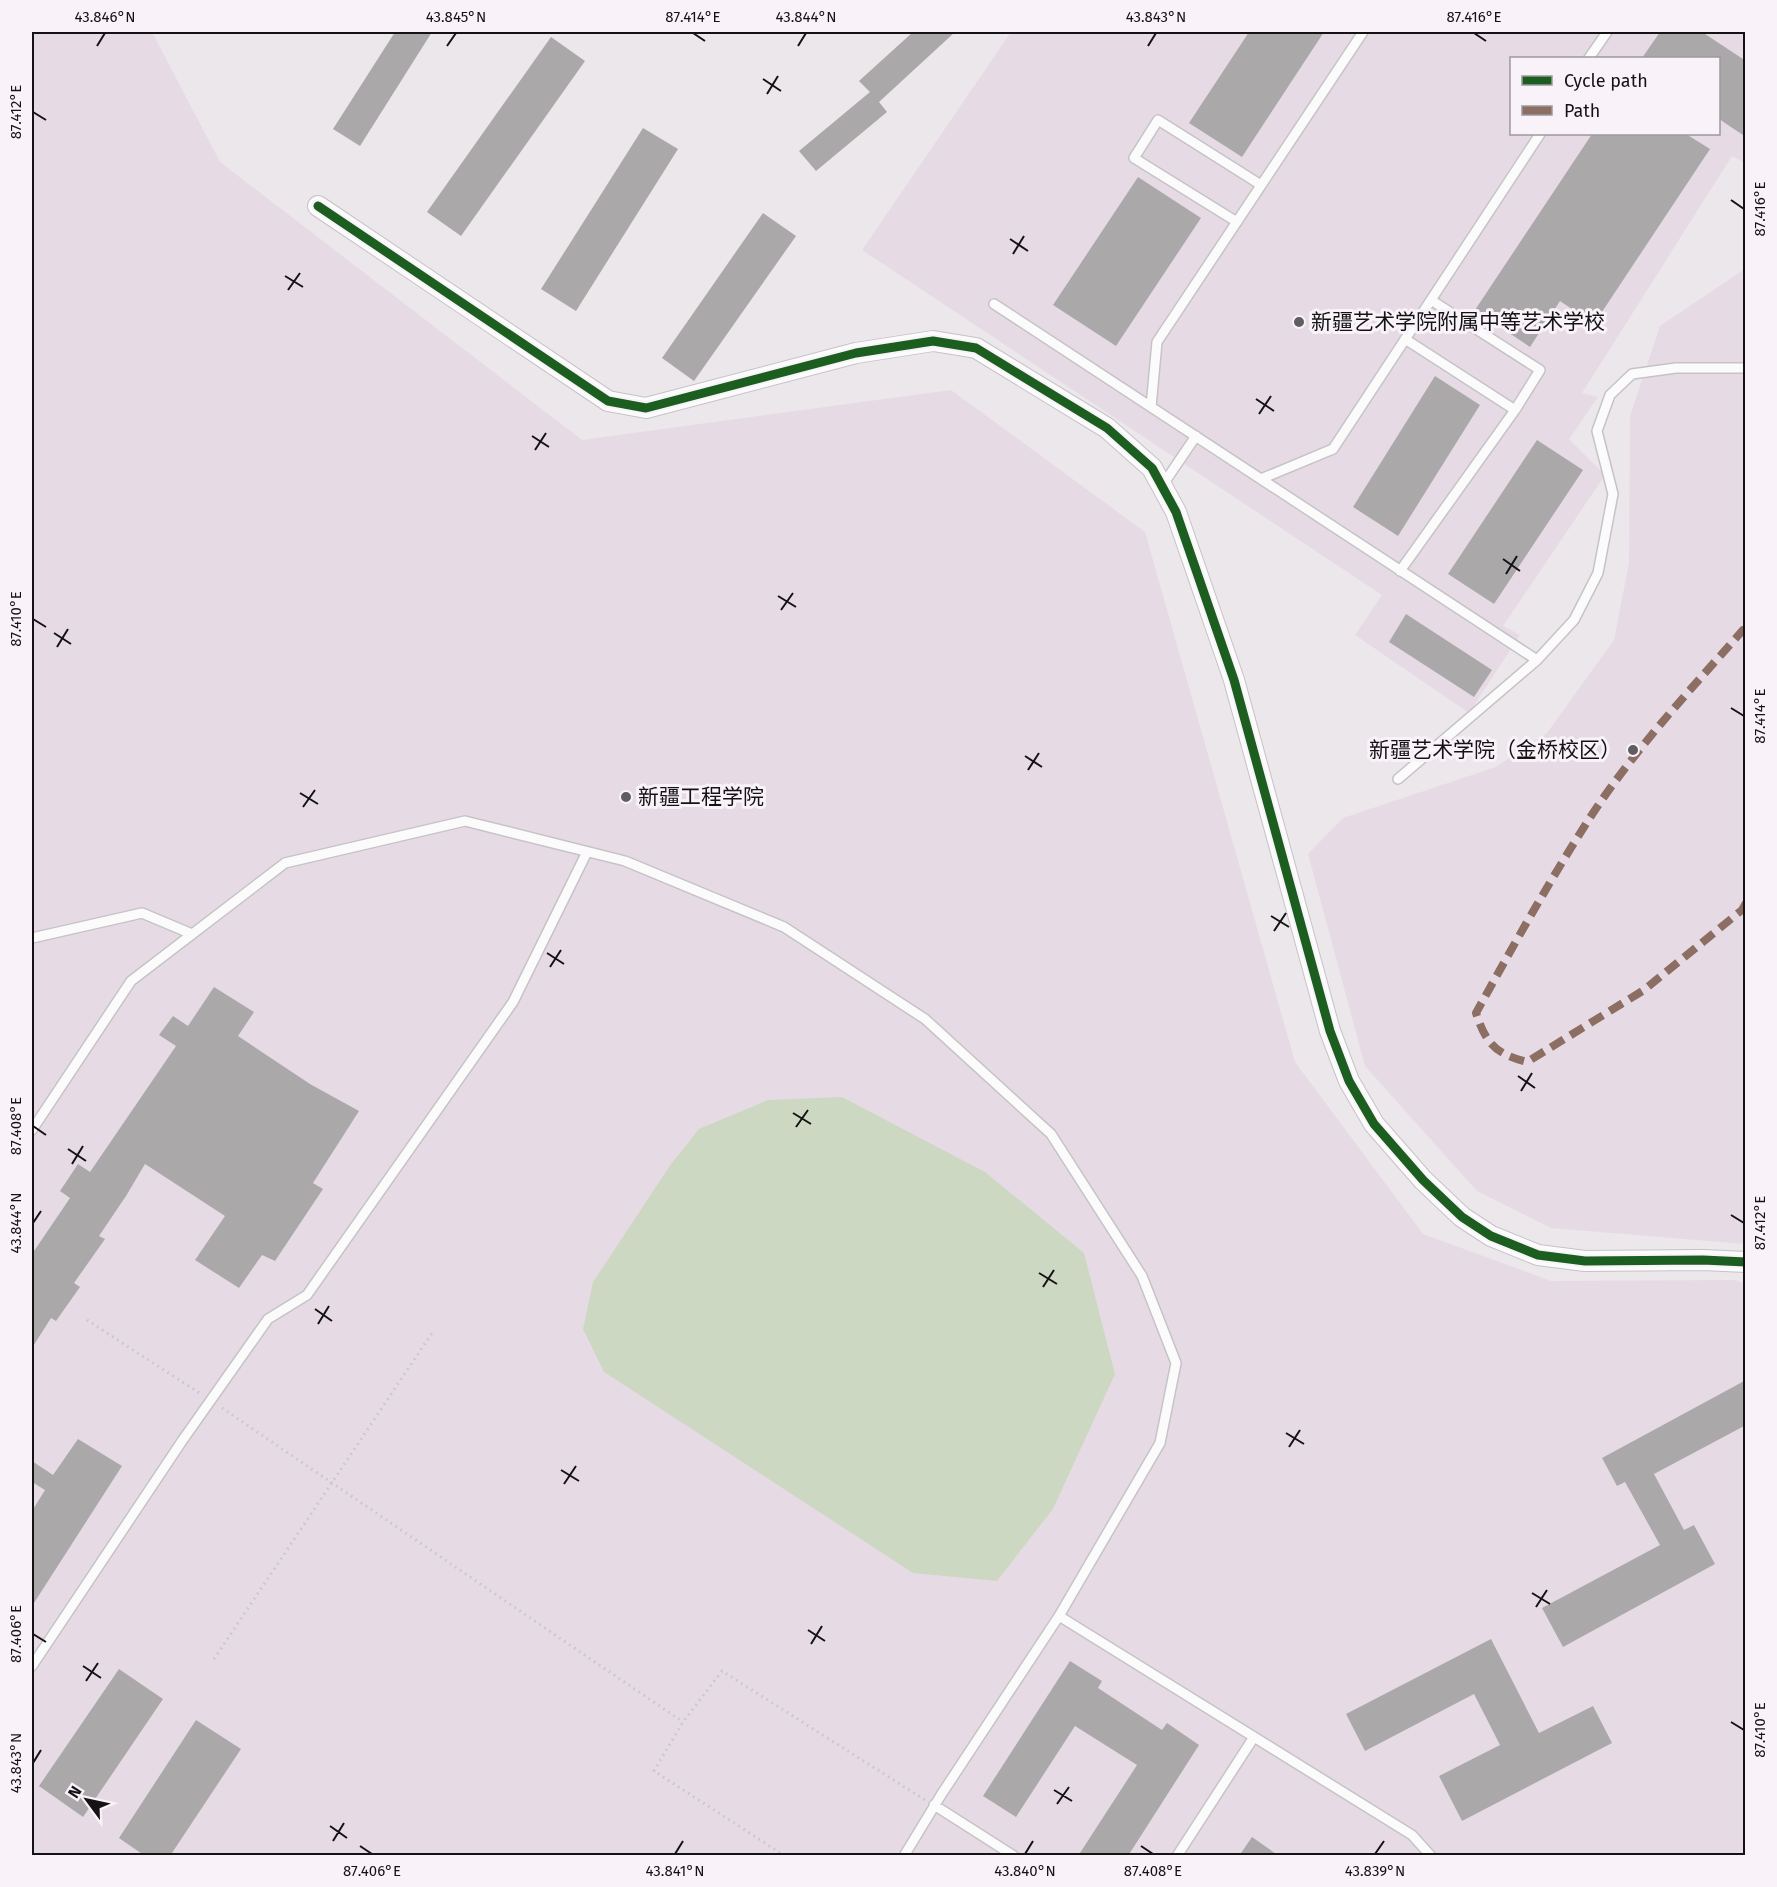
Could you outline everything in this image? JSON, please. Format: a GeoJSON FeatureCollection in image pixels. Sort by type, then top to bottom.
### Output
{"type":"FeatureCollection","features":[{"type":"Feature","properties":{"kind":"street"},"geometry":{"type":"LineString","coordinates":[[318,206],[608,401],[646,408],[856,353],[933,341],[976,348],[1107,428],[1152,468],[1176,512],[1234,680],[1330,1031],[1350,1081],[1374,1124],[1423,1180],[1462,1217],[1491,1236],[1538,1255],[1585,1261],[1746,1262]]}},
{"type":"Feature","properties":{"kind":"lane"},"geometry":{"type":"LineString","coordinates":[[1151,407],[1157,342],[1363,32]]}},
{"type":"Feature","properties":{"kind":"lane"},"geometry":{"type":"LineString","coordinates":[[1590,57],[1607,32]]}},
{"type":"Feature","properties":{"kind":"lane"},"geometry":{"type":"LineString","coordinates":[[1237,222],[1134,158],[1158,120],[1261,185]]}},
{"type":"Feature","properties":{"kind":"lane"},"geometry":{"type":"LineString","coordinates":[[1261,479],[1333,449],[1539,135]]}},
{"type":"Feature","properties":{"kind":"lane"},"geometry":{"type":"LineString","coordinates":[[1400,571],[1515,410],[1540,370],[1431,300]]}},
{"type":"Feature","properties":{"kind":"lane"},"geometry":{"type":"LineString","coordinates":[[994,304],[1537,660]]}},
{"type":"Feature","properties":{"kind":"lane"},"geometry":{"type":"LineString","coordinates":[[1405,339],[1515,410]]}},
{"type":"Feature","properties":{"kind":"lane"},"geometry":{"type":"LineString","coordinates":[[1398,779],[1537,660],[1574,620],[1598,573],[1613,494],[1597,431],[1610,395],[1632,374],[1676,368],[1746,368]]}},
{"type":"Feature","properties":{"kind":"lane"},"geometry":{"type":"LineString","coordinates":[[1162,486],[1196,436]]}},
{"type":"Feature","properties":{"kind":"lane"},"geometry":{"type":"LineString","coordinates":[[32,1130],[131,981],[285,863],[465,821],[625,861],[784,927],[925,1019],[1051,1134],[1142,1276],[1176,1363],[1160,1443],[1059,1616],[941,1795],[904,1856]]}},
{"type":"Feature","properties":{"kind":"lane"},"geometry":{"type":"LineString","coordinates":[[32,1666],[268,1319],[307,1295],[513,1002],[587,852]]}},
{"type":"Feature","properties":{"kind":"lane"},"geometry":{"type":"LineString","coordinates":[[32,938],[142,913],[192,934]]}},
{"type":"Feature","properties":{"kind":"lane"},"geometry":{"type":"LineString","coordinates":[[1059,1616],[1412,1835],[1431,1856]]}},
{"type":"Feature","properties":{"kind":"lane"},"geometry":{"type":"LineString","coordinates":[[1177,1856],[1254,1737]]}},
{"type":"Feature","properties":{"kind":"lane"},"geometry":{"type":"LineString","coordinates":[[934,1806],[1014,1856]]}},
{"type":"Feature","properties":{"kind":"path"},"geometry":{"type":"LineString","coordinates":[[87,1320],[211,1400],[683,1722]]}},
{"type":"Feature","properties":{"kind":"path"},"geometry":{"type":"LineString","coordinates":[[214,1659],[434,1330]]}},
{"type":"Feature","properties":{"kind":"path"},"geometry":{"type":"LineString","coordinates":[[785,1856],[654,1771],[683,1722],[722,1671],[934,1806]]}},
{"type":"Feature","properties":{"kind":"shaded area","name":"新疆工程学院"},"geometry":{"type":"Polygon","coordinates":[[[32,32],[152,32],[220,162],[582,440],[951,390],[1145,532],[1295,1062],[1423,1234],[1551,1281],[1733,1280],[1745,1283],[1745,1855],[32,1856],[32,32]]]}},
{"type":"Feature","properties":{"kind":"shaded area","name":"新疆艺术学院附属中等艺术学校"},"geometry":{"type":"Polygon","coordinates":[[[1011,32],[1745,32],[1745,163],[1732,156],[1582,393],[1598,397],[1569,439],[1605,475],[1503,626],[1520,635],[1469,713],[1355,635],[1382,595],[862,250],[1011,32]]]}},
{"type":"Feature","properties":{"kind":"shaded area","name":"新疆艺术学院（金桥校区）"},"geometry":{"type":"Polygon","coordinates":[[[1745,269],[1745,1244],[1551,1228],[1477,1191],[1365,1066],[1308,854],[1343,818],[1496,767],[1547,733],[1614,640],[1629,563],[1630,416],[1660,326],[1745,269]]]}},
{"type":"Feature","properties":{"kind":"green space"},"geometry":{"type":"Polygon","coordinates":[[[842,1097],[985,1172],[1084,1253],[1115,1374],[1053,1509],[997,1581],[913,1573],[604,1372],[583,1329],[593,1282],[671,1164],[699,1129],[768,1100],[842,1097]]]}},
{"type":"Feature","properties":{"kind":"building"},"geometry":{"type":"Polygon","coordinates":[[[395,32],[432,32],[360,146],[333,129],[395,32]]]}},
{"type":"Feature","properties":{"kind":"building"},"geometry":{"type":"Polygon","coordinates":[[[913,32],[955,32],[879,102],[887,112],[816,171],[799,151],[870,92],[859,81],[913,32]]]}},
{"type":"Feature","properties":{"kind":"building"},"geometry":{"type":"Polygon","coordinates":[[[1249,32],[1324,32],[1242,157],[1189,123],[1249,32]]]}},
{"type":"Feature","properties":{"kind":"building"},"geometry":{"type":"Polygon","coordinates":[[[1660,32],[1702,32],[1746,61],[1746,137],[1720,120],[1720,57],[1643,57],[1660,32]]]}},
{"type":"Feature","properties":{"kind":"building"},"geometry":{"type":"Polygon","coordinates":[[[551,37],[585,61],[461,236],[427,212],[551,37]]]}},
{"type":"Feature","properties":{"kind":"building"},"geometry":{"type":"Polygon","coordinates":[[[643,128],[678,149],[576,311],[541,289],[643,128]]]}},
{"type":"Feature","properties":{"kind":"building"},"geometry":{"type":"Polygon","coordinates":[[[1591,135],[1688,135],[1710,149],[1594,324],[1560,301],[1530,347],[1475,310],[1591,135]]]}},
{"type":"Feature","properties":{"kind":"building"},"geometry":{"type":"Polygon","coordinates":[[[1138,177],[1201,218],[1116,346],[1053,305],[1138,177]]]}},
{"type":"Feature","properties":{"kind":"building"},"geometry":{"type":"Polygon","coordinates":[[[763,213],[796,236],[694,381],[662,358],[763,213]]]}},
{"type":"Feature","properties":{"kind":"building"},"geometry":{"type":"Polygon","coordinates":[[[1435,376],[1480,405],[1398,536],[1353,507],[1435,376]]]}},
{"type":"Feature","properties":{"kind":"building"},"geometry":{"type":"Polygon","coordinates":[[[1537,440],[1583,470],[1494,604],[1448,574],[1537,440]]]}},
{"type":"Feature","properties":{"kind":"building"},"geometry":{"type":"Polygon","coordinates":[[[1406,614],[1492,670],[1474,697],[1389,642],[1406,614]]]}},
{"type":"Feature","properties":{"kind":"building"},"geometry":{"type":"Polygon","coordinates":[[[214,987],[254,1012],[238,1036],[310,1084],[359,1111],[313,1183],[323,1189],[275,1261],[262,1255],[239,1288],[195,1260],[225,1216],[145,1164],[99,1236],[105,1239],[74,1283],[80,1287],[56,1321],[51,1318],[32,1348],[32,1254],[70,1198],[60,1191],[78,1164],[90,1172],[176,1046],[159,1035],[173,1016],[188,1026],[214,987]]]}},
{"type":"Feature","properties":{"kind":"building"},"geometry":{"type":"Polygon","coordinates":[[[1746,1380],[1746,1425],[1654,1474],[1684,1530],[1694,1525],[1715,1564],[1563,1647],[1542,1608],[1660,1545],[1625,1482],[1617,1486],[1602,1458],[1746,1380]]]}},
{"type":"Feature","properties":{"kind":"building"},"geometry":{"type":"Polygon","coordinates":[[[78,1439],[122,1466],[32,1606],[32,1511],[45,1490],[32,1482],[32,1461],[53,1475],[78,1439]]]}},
{"type":"Feature","properties":{"kind":"building"},"geometry":{"type":"Polygon","coordinates":[[[1491,1639],[1539,1733],[1593,1706],[1612,1743],[1462,1821],[1439,1776],[1500,1745],[1474,1694],[1365,1751],[1346,1714],[1491,1639]]]}},
{"type":"Feature","properties":{"kind":"building"},"geometry":{"type":"Polygon","coordinates":[[[1070,1661],[1102,1681],[1098,1688],[1162,1730],[1167,1723],[1199,1745],[1128,1856],[1078,1856],[1137,1765],[1075,1726],[1016,1817],[983,1796],[1070,1661]]]}},
{"type":"Feature","properties":{"kind":"building"},"geometry":{"type":"Polygon","coordinates":[[[119,1669],[163,1699],[83,1817],[39,1786],[119,1669]]]}},
{"type":"Feature","properties":{"kind":"building"},"geometry":{"type":"Polygon","coordinates":[[[196,1720],[241,1749],[170,1856],[145,1856],[119,1838],[196,1720]]]}},
{"type":"Feature","properties":{"kind":"building"},"geometry":{"type":"Polygon","coordinates":[[[1252,1837],[1279,1856],[1239,1856],[1252,1837]]]}},
{"type":"Feature","properties":{"kind":"marked path"},"geometry":{"type":"LineString","coordinates":[[1746,631],[1743,630],[1665,719],[1593,813],[1547,887],[1476,1013],[1484,1033],[1500,1051],[1527,1062],[1644,990],[1742,910],[1746,903]]}},
{"type":"Feature","properties":{"kind":"cycle path"},"geometry":{"type":"LineString","coordinates":[[318,206],[608,401],[646,408],[856,353],[933,341],[976,348],[1107,428],[1152,468],[1176,512],[1234,680],[1330,1031],[1349,1081],[1374,1124],[1423,1180],[1462,1217],[1491,1236],[1538,1255],[1585,1261],[1746,1262]]}},
{"type":"Feature","properties":{"kind":"place","name":"新疆艺术学院附属中等艺术学校"},"geometry":{"type":"Point","coordinates":[1299,322]}},
{"type":"Feature","properties":{"kind":"place","name":"新疆艺术学院（金桥校区）"},"geometry":{"type":"Point","coordinates":[1633,750]}},
{"type":"Feature","properties":{"kind":"place","name":"新疆工程学院"},"geometry":{"type":"Point","coordinates":[626,797]}}]}
